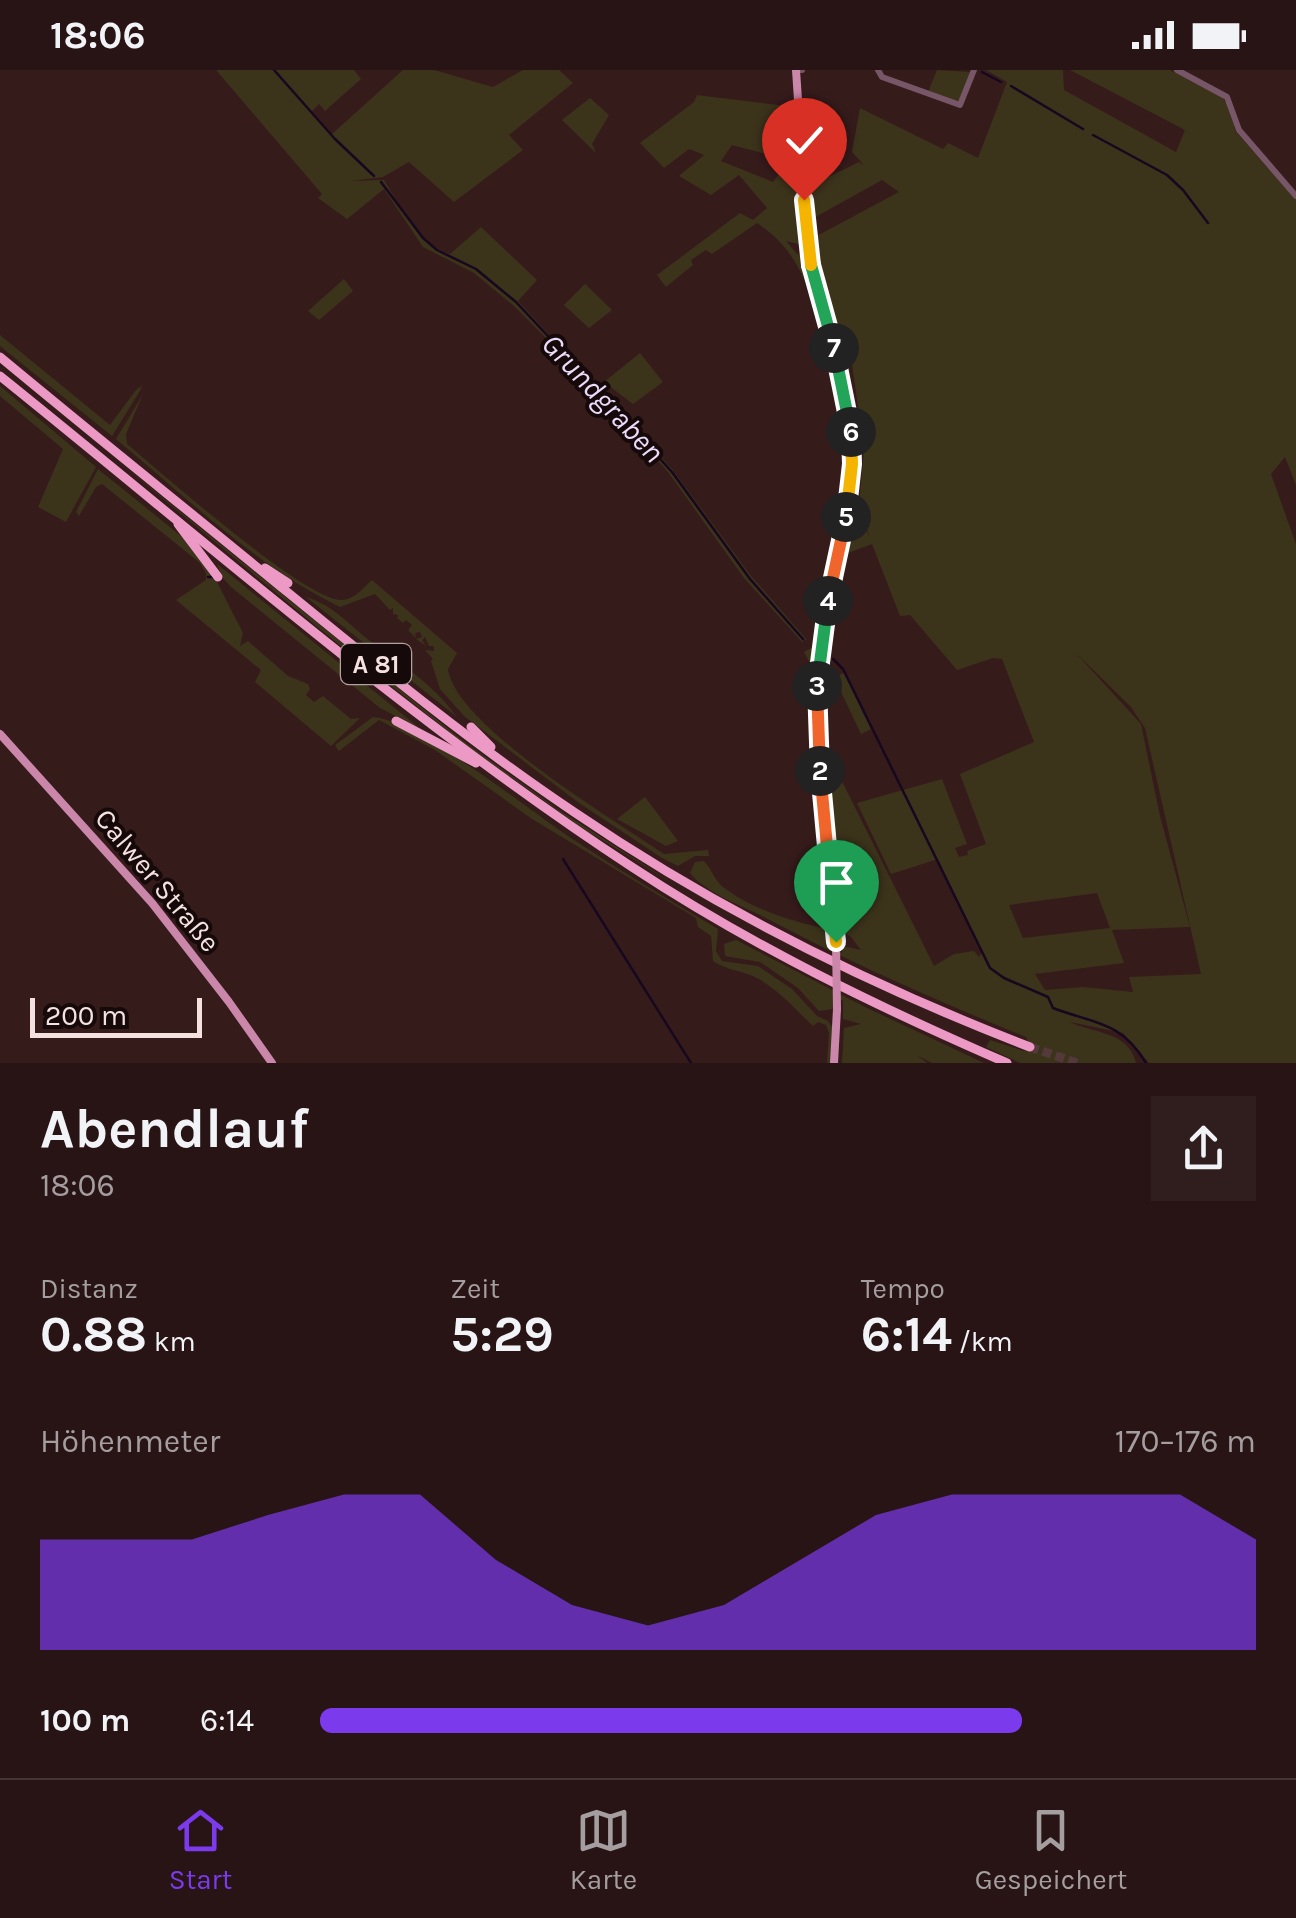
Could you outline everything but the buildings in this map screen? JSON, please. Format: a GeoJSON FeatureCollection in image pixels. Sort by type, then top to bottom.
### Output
{"type":"FeatureCollection","features":[{"type":"Feature","properties":{"kind":"highway","name":"A 81"},"geometry":{"type":"LineString","coordinates":[[0,357],[389,674],[514,770],[613,838],[740,914],[865,978],[1030,1046]]}},
{"type":"Feature","properties":{"kind":"highway","name":"A 81"},"geometry":{"type":"LineString","coordinates":[[0,376],[388,692],[488,768],[634,868],[729,926],[864,998],[1007,1063]]}},
{"type":"Feature","properties":{"kind":"highway"},"geometry":{"type":"LineString","coordinates":[[170,514],[218,577]]}},
{"type":"Feature","properties":{"kind":"highway"},"geometry":{"type":"LineString","coordinates":[[241,554],[288,582]]}},
{"type":"Feature","properties":{"kind":"highway"},"geometry":{"type":"LineString","coordinates":[[396,721],[488,768]]}},
{"type":"Feature","properties":{"kind":"highway"},"geometry":{"type":"LineString","coordinates":[[471,727],[514,770]]}},
{"type":"Feature","properties":{"kind":"main road"},"geometry":{"type":"LineString","coordinates":[[800,70],[808,249],[846,393],[852,442],[849,502],[823,625],[816,704],[836,942],[834,1063]]}},
{"type":"Feature","properties":{"kind":"main road","name":"Calwer Straße"},"geometry":{"type":"LineString","coordinates":[[0,734],[152,903],[272,1063]]}},
{"type":"Feature","properties":{"kind":"street"},"geometry":{"type":"LineString","coordinates":[[878,70],[882,77],[960,106],[974,70]]}},
{"type":"Feature","properties":{"kind":"street"},"geometry":{"type":"LineString","coordinates":[[1177,70],[1227,97],[1236,124],[1248,142],[1296,196]]}},
{"type":"Feature","properties":{"kind":"shaded area"},"geometry":{"type":"Polygon","coordinates":[[[216,70],[354,70],[361,79],[325,111],[319,104],[312,111],[332,134],[403,70],[434,70],[493,87],[523,70],[559,70],[573,83],[509,135],[523,150],[454,202],[409,162],[383,177],[351,181],[384,180],[420,233],[450,254],[481,227],[537,280],[518,301],[672,469],[751,576],[807,640],[803,639],[803,643],[744,578],[668,472],[514,306],[474,273],[423,247],[384,189],[347,219],[318,198],[322,194],[216,70]]]}},
{"type":"Feature","properties":{"kind":"shaded area"},"geometry":{"type":"Polygon","coordinates":[[[937,70],[971,72],[956,103],[928,92],[937,70]]]}},
{"type":"Feature","properties":{"kind":"shaded area"},"geometry":{"type":"Polygon","coordinates":[[[986,70],[1063,70],[1064,90],[1176,152],[1185,130],[1070,70],[1170,70],[1222,97],[1236,132],[1296,200],[1296,485],[1285,457],[1271,474],[1296,544],[1296,1063],[1149,1063],[1123,1033],[1070,1022],[1118,1039],[1136,1063],[1020,1063],[986,1047],[990,1040],[1024,1051],[1030,1045],[1026,1037],[827,949],[714,892],[690,873],[695,862],[704,861],[720,884],[746,902],[828,929],[832,934],[831,948],[842,953],[843,946],[861,950],[850,936],[841,932],[825,754],[828,753],[934,966],[954,954],[974,951],[979,957],[982,953],[938,859],[891,874],[857,803],[942,779],[967,844],[955,848],[959,857],[968,855],[967,851],[986,844],[960,774],[1034,742],[1002,659],[993,658],[957,670],[910,615],[900,616],[872,544],[845,554],[857,510],[870,538],[859,505],[864,449],[852,364],[855,348],[850,337],[839,335],[820,280],[813,238],[899,192],[882,180],[812,219],[812,185],[859,162],[864,165],[852,152],[860,108],[943,149],[948,143],[978,158],[1007,82],[986,70]],[[1076,653],[1141,724],[1160,816],[1190,927],[1112,930],[1124,963],[1035,974],[1045,990],[1083,987],[1133,992],[1129,977],[1201,974],[1145,728],[1131,707],[1076,653]],[[1097,893],[1009,905],[1023,938],[1110,928],[1097,893]]]}},
{"type":"Feature","properties":{"kind":"shaded area"},"geometry":{"type":"Polygon","coordinates":[[[697,95],[795,107],[803,240],[798,244],[786,241],[804,256],[817,313],[795,262],[780,242],[757,223],[712,254],[706,250],[691,260],[693,265],[666,287],[657,275],[740,213],[753,220],[767,208],[739,175],[711,195],[679,176],[704,155],[689,149],[664,168],[640,143],[694,102],[697,95]],[[732,145],[721,161],[773,182],[789,160],[732,145]]]}},
{"type":"Feature","properties":{"kind":"shaded area"},"geometry":{"type":"Polygon","coordinates":[[[590,98],[609,115],[592,144],[596,153],[562,120],[590,98]]]}},
{"type":"Feature","properties":{"kind":"shaded area"},"geometry":{"type":"Polygon","coordinates":[[[344,279],[353,291],[319,320],[308,311],[344,279]]]}},
{"type":"Feature","properties":{"kind":"shaded area"},"geometry":{"type":"Polygon","coordinates":[[[585,284],[612,310],[589,328],[564,305],[585,284]]]}},
{"type":"Feature","properties":{"kind":"shaded area"},"geometry":{"type":"Polygon","coordinates":[[[0,335],[110,425],[142,386],[141,389],[112,436],[0,346],[0,335]]]}},
{"type":"Feature","properties":{"kind":"shaded area"},"geometry":{"type":"Polygon","coordinates":[[[640,353],[663,382],[633,404],[604,382],[640,353]]]}},
{"type":"Feature","properties":{"kind":"shaded area"},"geometry":{"type":"Polygon","coordinates":[[[0,386],[96,467],[66,522],[38,507],[63,449],[0,396],[0,386]]]}},
{"type":"Feature","properties":{"kind":"shaded area"},"geometry":{"type":"Polygon","coordinates":[[[143,394],[126,434],[127,444],[200,506],[266,558],[322,594],[345,600],[372,580],[457,653],[448,669],[457,692],[507,743],[576,796],[664,854],[708,850],[709,856],[695,856],[678,866],[662,858],[579,803],[464,716],[440,689],[433,659],[425,650],[434,651],[434,646],[429,646],[425,637],[422,640],[426,646],[416,639],[422,637],[420,632],[415,633],[416,638],[408,630],[412,625],[397,618],[393,608],[390,610],[375,594],[340,607],[280,572],[223,530],[116,439],[143,394]]]}},
{"type":"Feature","properties":{"kind":"shaded area"},"geometry":{"type":"Polygon","coordinates":[[[115,459],[462,740],[559,810],[680,888],[581,827],[463,743],[115,459]]]}},
{"type":"Feature","properties":{"kind":"shaded area"},"geometry":{"type":"Polygon","coordinates":[[[98,469],[186,540],[214,576],[243,633],[240,646],[248,641],[288,676],[308,684],[306,695],[314,702],[323,696],[351,719],[360,718],[331,746],[255,682],[261,670],[176,600],[206,580],[200,563],[102,484],[96,487],[79,516],[76,512],[98,469]]]}},
{"type":"Feature","properties":{"kind":"shaded area"},"geometry":{"type":"Polygon","coordinates":[[[217,564],[417,727],[380,708],[231,587],[217,564]]]}},
{"type":"Feature","properties":{"kind":"shaded area"},"geometry":{"type":"Polygon","coordinates":[[[306,597],[333,610],[416,675],[457,717],[306,597]]]}},
{"type":"Feature","properties":{"kind":"shaded area"},"geometry":{"type":"Polygon","coordinates":[[[813,647],[817,651],[814,704],[824,828],[819,828],[812,752],[811,665],[804,652],[813,647]]]}},
{"type":"Feature","properties":{"kind":"shaded area"},"geometry":{"type":"Polygon","coordinates":[[[844,673],[871,729],[861,734],[834,677],[844,673]]]}},
{"type":"Feature","properties":{"kind":"shaded area"},"geometry":{"type":"Polygon","coordinates":[[[373,717],[416,733],[444,750],[574,840],[718,929],[716,951],[722,961],[758,966],[828,1021],[833,1028],[831,1063],[827,1063],[826,1025],[818,1022],[813,1026],[765,983],[713,961],[711,936],[698,927],[696,918],[532,819],[435,750],[379,720],[339,751],[335,745],[373,717]]]}},
{"type":"Feature","properties":{"kind":"shaded area"},"geometry":{"type":"Polygon","coordinates":[[[645,797],[678,841],[666,846],[617,819],[645,797]]]}},
{"type":"Feature","properties":{"kind":"shaded area"},"geometry":{"type":"Polygon","coordinates":[[[736,940],[984,1063],[932,1063],[918,1056],[927,1063],[842,1063],[844,1028],[861,1024],[843,1019],[843,1001],[833,996],[833,1009],[819,1011],[798,988],[760,962],[725,956],[724,944],[736,940]]]}},
{"type":"Feature","properties":{"kind":"waterway","name":"Grundgraben"},"geometry":{"type":"LineString","coordinates":[[274,70],[374,176]]}},
{"type":"Feature","properties":{"kind":"waterway"},"geometry":{"type":"LineString","coordinates":[[982,72],[1001,82]]}},
{"type":"Feature","properties":{"kind":"waterway"},"geometry":{"type":"LineString","coordinates":[[1011,86],[1083,129]]}},
{"type":"Feature","properties":{"kind":"waterway"},"geometry":{"type":"LineString","coordinates":[[1093,135],[1167,175],[1208,223]]}},
{"type":"Feature","properties":{"kind":"waterway","name":"Grundgraben"},"geometry":{"type":"LineString","coordinates":[[381,182],[423,238],[437,250],[476,269],[516,302],[561,350],[672,472],[750,579],[803,639]]}},
{"type":"Feature","properties":{"kind":"waterway"},"geometry":{"type":"LineString","coordinates":[[208,577],[213,577]]}},
{"type":"Feature","properties":{"kind":"waterway","name":"Grundgraben"},"geometry":{"type":"LineString","coordinates":[[833,659],[843,669],[990,968],[1048,997],[1053,1008],[1117,1031],[1146,1063]]}},
{"type":"Feature","properties":{"kind":"waterway"},"geometry":{"type":"LineString","coordinates":[[563,859],[691,1063]]}},
{"type":"Feature","properties":{"kind":"tunnel"},"geometry":{"type":"LineString","coordinates":[[1030,1047],[1077,1063]]}},
{"type":"Feature","properties":{"kind":"route"},"geometry":{"type":"LineString","coordinates":[[804,200],[808,249],[846,393],[852,442],[849,502],[823,625],[816,704],[836,942]]}}]}
